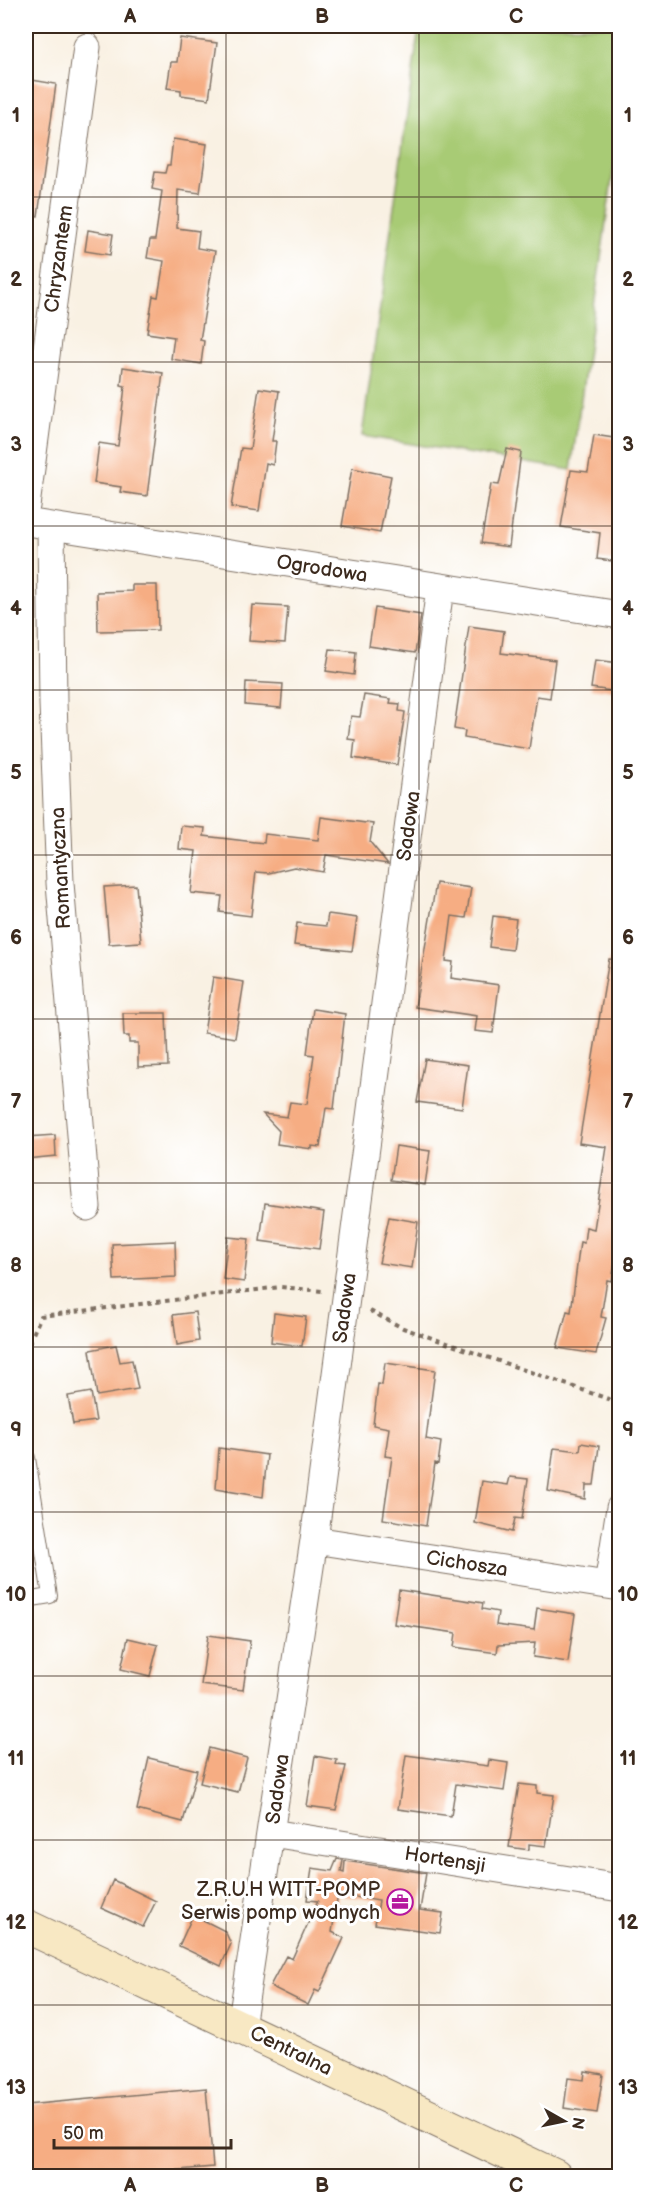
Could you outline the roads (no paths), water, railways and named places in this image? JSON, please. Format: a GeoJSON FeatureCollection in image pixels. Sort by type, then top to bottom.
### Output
{"type":"FeatureCollection","features":[{"type":"Feature","properties":{"kind":"street","name":"Chryzantem"},"geometry":{"type":"LineString","coordinates":[[26,506],[87,47]]}},
{"type":"Feature","properties":{"kind":"street","name":"Ogrodowa"},"geometry":{"type":"LineString","coordinates":[[38,525],[620,615]]}},
{"type":"Feature","properties":{"kind":"street","name":"Romantyczna"},"geometry":{"type":"LineString","coordinates":[[38,525],[53,703],[60,883],[87,1207]]}},
{"type":"Feature","properties":{"kind":"street","name":"Sadowa"},"geometry":{"type":"LineString","coordinates":[[241,2027],[314,1540],[440,588]]}},
{"type":"Feature","properties":{"kind":"street"},"geometry":{"type":"LineString","coordinates":[[614,1586],[620,1508]]}},
{"type":"Feature","properties":{"kind":"street","name":"Cichosza"},"geometry":{"type":"LineString","coordinates":[[314,1540],[614,1586]]}},
{"type":"Feature","properties":{"kind":"street","name":"Hortensji"},"geometry":{"type":"LineString","coordinates":[[271,1833],[620,1888]]}},
{"type":"Feature","properties":{"kind":"street","name":"Centralna"},"geometry":{"type":"LineString","coordinates":[[26,1926],[555,2176]]}},
{"type":"Feature","properties":{"kind":"lane"},"geometry":{"type":"LineString","coordinates":[[26,1600],[50,1596],[28,1458]]}},
{"type":"Feature","properties":{"kind":"place","name":"Z.R.U.H WITT-POMP Serwis pomp wodnych"},"geometry":{"type":"Point","coordinates":[400,1902]}}]}
